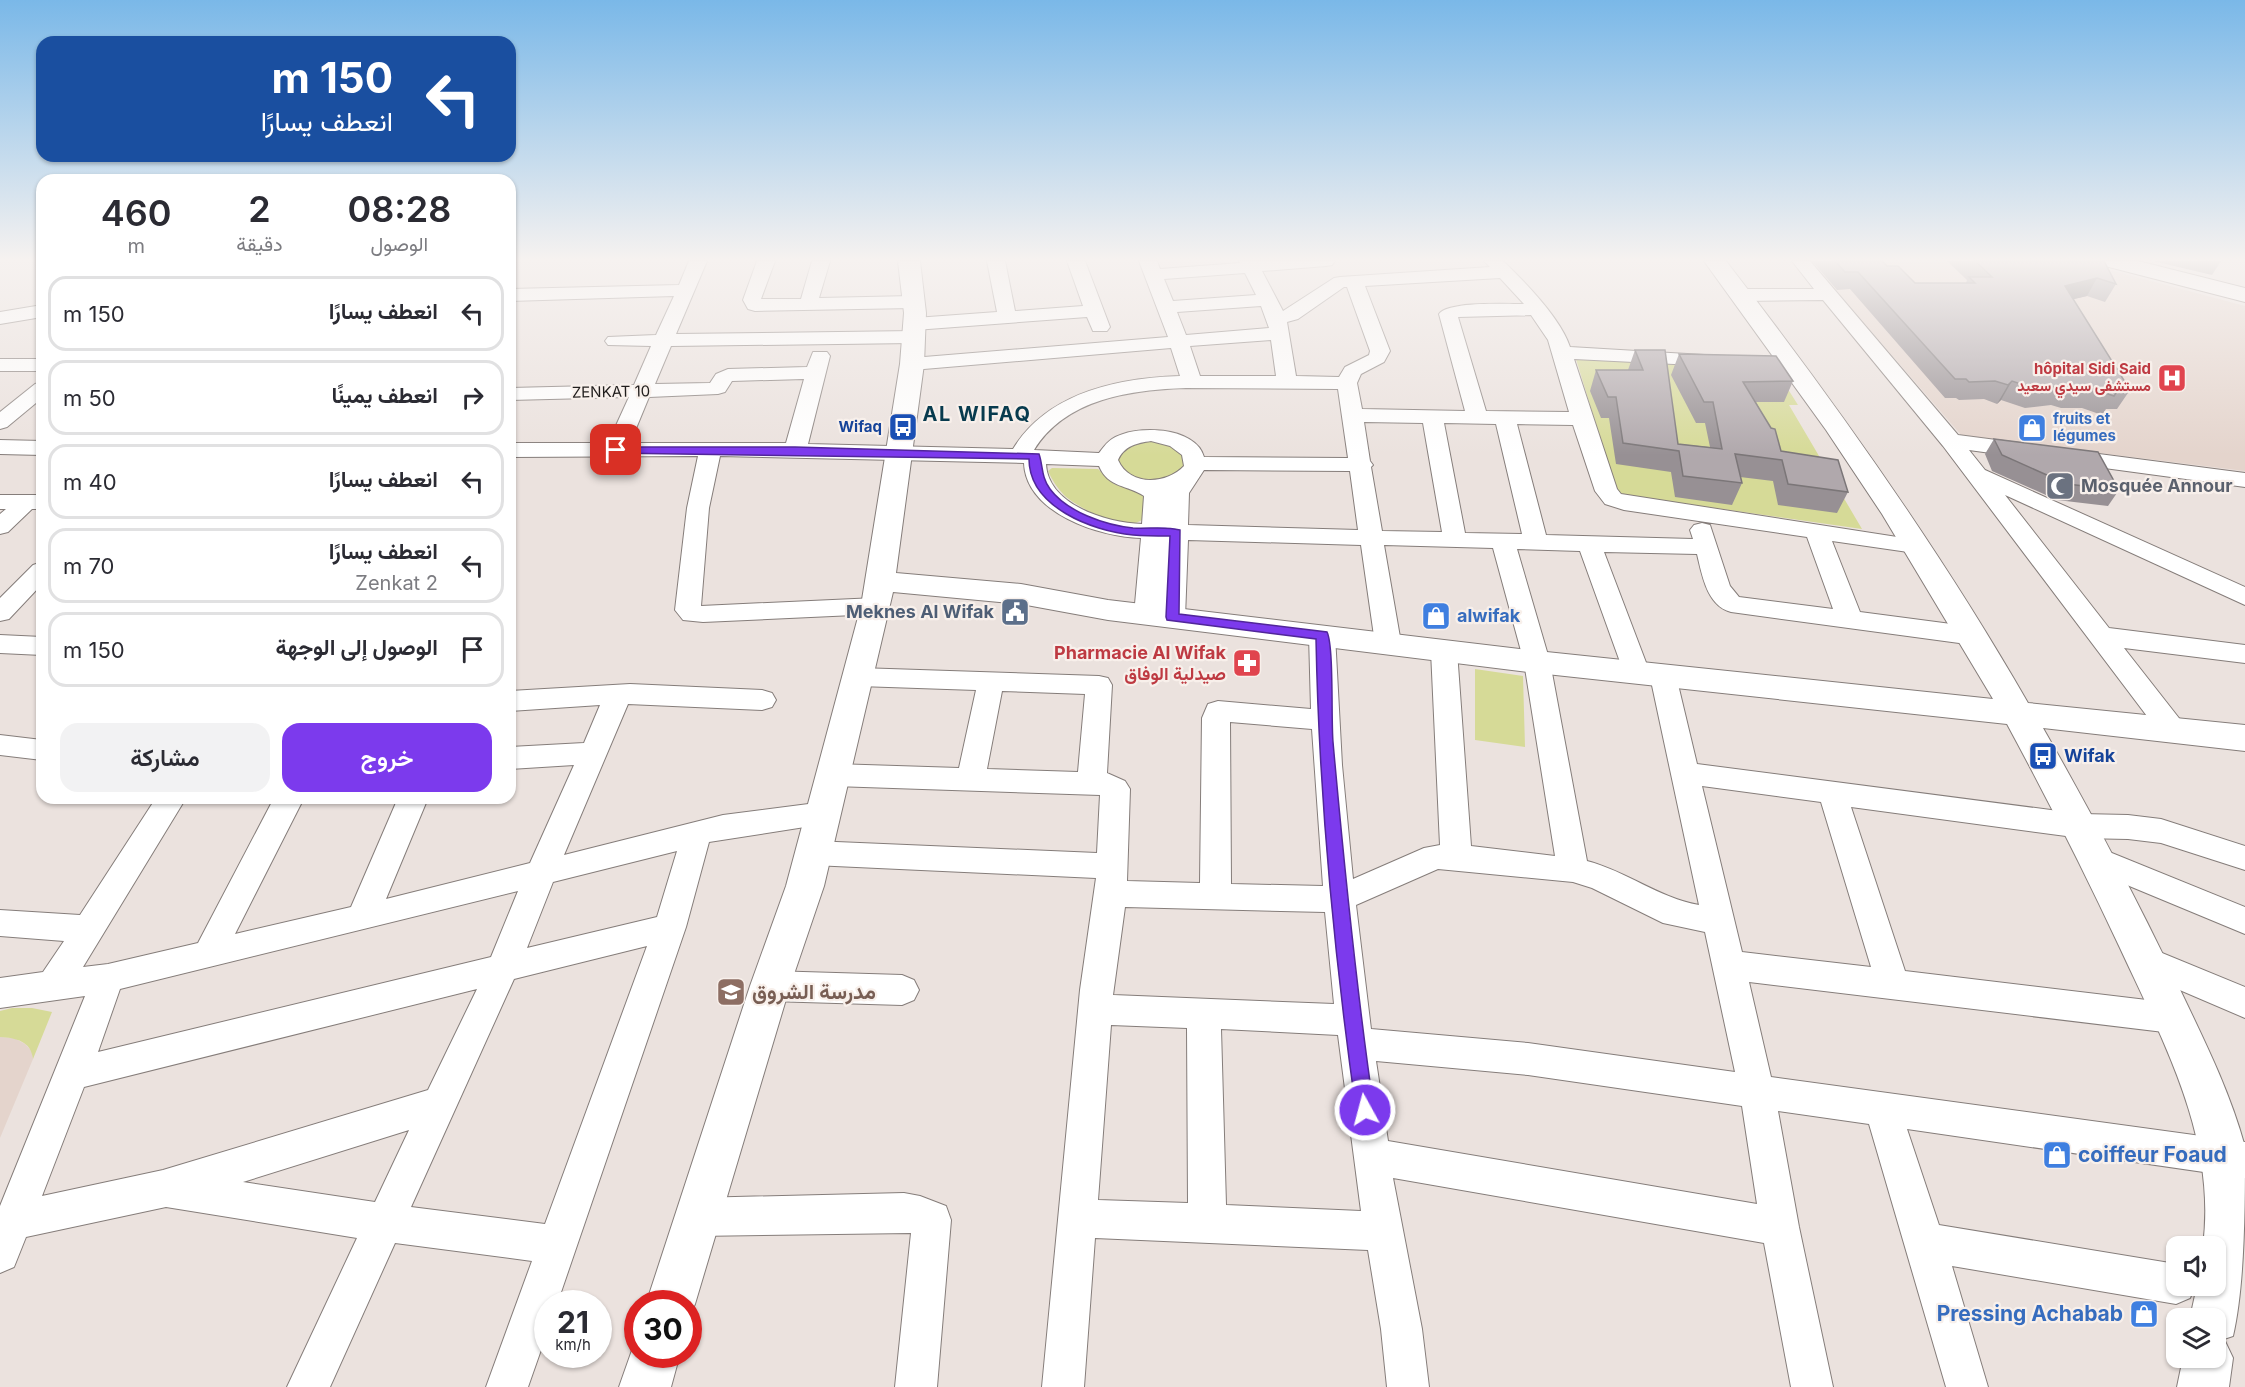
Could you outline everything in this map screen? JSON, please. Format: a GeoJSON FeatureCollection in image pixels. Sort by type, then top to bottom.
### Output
{"type":"FeatureCollection","features":[{"type":"Feature","properties":{"kind":"street"},"geometry":{"type":"LineString","coordinates":[[616,450],[669,326]]}},
{"type":"Feature","properties":{"kind":"street"},"geometry":{"type":"LineString","coordinates":[[786,338],[792,326]]}},
{"type":"Feature","properties":{"kind":"street"},"geometry":{"type":"LineString","coordinates":[[615,341],[824,337],[887,326]]}},
{"type":"Feature","properties":{"kind":"street"},"geometry":{"type":"LineString","coordinates":[[674,1290],[770,986],[805,886],[859,677],[878,593],[912,364],[914,326]]}},
{"type":"Feature","properties":{"kind":"street"},"geometry":{"type":"LineString","coordinates":[[1100,326],[1108,348]]}},
{"type":"Feature","properties":{"kind":"street"},"geometry":{"type":"LineString","coordinates":[[1173,326],[1192,382]]}},
{"type":"Feature","properties":{"kind":"street"},"geometry":{"type":"LineString","coordinates":[[912,364],[1108,348],[1279,326],[1287,382]]}},
{"type":"Feature","properties":{"kind":"street"},"geometry":{"type":"LineString","coordinates":[[1371,326],[1380,351],[1377,358],[1352,371],[1347,383],[1351,415],[1362,465],[1388,643]]}},
{"type":"Feature","properties":{"kind":"street"},"geometry":{"type":"LineString","coordinates":[[1451,326],[1478,418]]}},
{"type":"Feature","properties":{"kind":"street"},"geometry":{"type":"LineString","coordinates":[[1549,326],[1558,340],[1581,419],[1606,491],[1613,499],[1915,546]]}},
{"type":"Feature","properties":{"kind":"street"},"geometry":{"type":"LineString","coordinates":[[1759,326],[1780,364],[1915,546],[1974,636],[2019,712],[2089,843],[2172,1018],[2235,1160],[2237,1216],[2230,1224],[2206,1299]]}},
{"type":"Feature","properties":{"kind":"street"},"geometry":{"type":"LineString","coordinates":[[1855,326],[1951,441],[2172,729]]}},
{"type":"Feature","properties":{"kind":"street"},"geometry":{"type":"LineString","coordinates":[[795,450],[824,337]]}},
{"type":"Feature","properties":{"kind":"street"},"geometry":{"type":"LineString","coordinates":[[1562,353],[1734,361]]}},
{"type":"Feature","properties":{"kind":"street"},"geometry":{"type":"LineString","coordinates":[[0,365],[36,365]]}},
{"type":"Feature","properties":{"kind":"street","name":"ZENKAT 10"},"geometry":{"type":"LineString","coordinates":[[516,394],[711,389],[720,387],[725,376],[816,373]]}},
{"type":"Feature","properties":{"kind":"street"},"geometry":{"type":"LineString","coordinates":[[1347,383],[1192,382],[1131,386],[1081,401],[1048,420],[1030,439],[1028,456],[1045,490],[1066,509],[1096,523],[1114,528],[1165,532],[1707,548]]}},
{"type":"Feature","properties":{"kind":"street"},"geometry":{"type":"LineString","coordinates":[[0,423],[36,393]]}},
{"type":"Feature","properties":{"kind":"street"},"geometry":{"type":"LineString","coordinates":[[1351,415],[1581,419]]}},
{"type":"Feature","properties":{"kind":"street"},"geometry":{"type":"LineString","coordinates":[[1433,418],[1455,540]]}},
{"type":"Feature","properties":{"kind":"street"},"geometry":{"type":"LineString","coordinates":[[1504,419],[1536,543]]}},
{"type":"Feature","properties":{"kind":"street"},"geometry":{"type":"LineString","coordinates":[[1160,616],[1165,532],[1178,493],[1191,470],[1193,453],[1187,446],[1177,441],[1151,435],[1126,440],[1110,452],[1107,460],[1113,474],[1132,484],[1152,489],[1156,494],[1165,532]]}},
{"type":"Feature","properties":{"kind":"street"},"geometry":{"type":"LineString","coordinates":[[1951,441],[2245,480]]}},
{"type":"Feature","properties":{"kind":"street"},"geometry":{"type":"LineString","coordinates":[[0,447],[36,448]]}},
{"type":"Feature","properties":{"kind":"street"},"geometry":{"type":"LineString","coordinates":[[516,450],[795,450],[1107,460]]}},
{"type":"Feature","properties":{"kind":"street"},"geometry":{"type":"LineString","coordinates":[[710,451],[698,508],[688,610],[693,614],[878,593],[1021,594],[1160,616],[1537,662],[2245,738]]}},
{"type":"Feature","properties":{"kind":"street"},"geometry":{"type":"LineString","coordinates":[[1144,486],[1168,485],[1191,470],[1362,465]]}},
{"type":"Feature","properties":{"kind":"street"},"geometry":{"type":"LineString","coordinates":[[1976,474],[2245,597]]}},
{"type":"Feature","properties":{"kind":"street"},"geometry":{"type":"LineString","coordinates":[[0,502],[34,502]]}},
{"type":"Feature","properties":{"kind":"street"},"geometry":{"type":"LineString","coordinates":[[0,527],[34,502]]}},
{"type":"Feature","properties":{"kind":"street"},"geometry":{"type":"LineString","coordinates":[[1698,514],[1718,588],[1731,604],[1974,636]]}},
{"type":"Feature","properties":{"kind":"street"},"geometry":{"type":"LineString","coordinates":[[1815,531],[1850,620]]}},
{"type":"Feature","properties":{"kind":"street"},"geometry":{"type":"LineString","coordinates":[[1503,542],[1537,662],[1573,870]]}},
{"type":"Feature","properties":{"kind":"street"},"geometry":{"type":"LineString","coordinates":[[1589,544],[1650,675],[1684,773],[1757,1091],[1780,1227],[1812,1387]]}},
{"type":"Feature","properties":{"kind":"street"},"geometry":{"type":"LineString","coordinates":[[0,613],[36,576]]}},
{"type":"Feature","properties":{"kind":"street"},"geometry":{"type":"LineString","coordinates":[[1322,635],[1324,720],[1338,899],[1371,1156],[1406,1353],[1408,1387]]}},
{"type":"Feature","properties":{"kind":"street"},"geometry":{"type":"LineString","coordinates":[[2101,636],[2245,654]]}},
{"type":"Feature","properties":{"kind":"street"},"geometry":{"type":"LineString","coordinates":[[0,644],[36,646]]}},
{"type":"Feature","properties":{"kind":"street"},"geometry":{"type":"LineString","coordinates":[[1444,651],[1456,857]]}},
{"type":"Feature","properties":{"kind":"street"},"geometry":{"type":"LineString","coordinates":[[859,677],[1099,685],[1092,784]]}},
{"type":"Feature","properties":{"kind":"street"},"geometry":{"type":"LineString","coordinates":[[971,779],[992,681]]}},
{"type":"Feature","properties":{"kind":"street"},"geometry":{"type":"LineString","coordinates":[[308,1387],[504,966],[542,871],[619,694]]}},
{"type":"Feature","properties":{"kind":"street"},"geometry":{"type":"LineString","coordinates":[[516,701],[619,694],[762,700]]}},
{"type":"Feature","properties":{"kind":"street"},"geometry":{"type":"LineString","coordinates":[[1215,896],[1216,718],[1218,711],[1324,720]]}},
{"type":"Feature","properties":{"kind":"street"},"geometry":{"type":"LineString","coordinates":[[0,745],[36,749]]}},
{"type":"Feature","properties":{"kind":"street"},"geometry":{"type":"LineString","coordinates":[[516,758],[594,753]]}},
{"type":"Feature","properties":{"kind":"street"},"geometry":{"type":"LineString","coordinates":[[1684,773],[1832,792],[2089,843],[2245,921]]}},
{"type":"Feature","properties":{"kind":"street"},"geometry":{"type":"LineString","coordinates":[[834,775],[1107,784],[1115,789],[1112,880],[1096,1009],[1063,1387]]}},
{"type":"Feature","properties":{"kind":"street"},"geometry":{"type":"LineString","coordinates":[[1832,792],[1892,983]]}},
{"type":"Feature","properties":{"kind":"street"},"geometry":{"type":"LineString","coordinates":[[53,986],[167,804]]}},
{"type":"Feature","properties":{"kind":"street"},"geometry":{"type":"LineString","coordinates":[[209,954],[286,804]]}},
{"type":"Feature","properties":{"kind":"street"},"geometry":{"type":"LineString","coordinates":[[363,918],[410,804]]}},
{"type":"Feature","properties":{"kind":"street"},"geometry":{"type":"LineString","coordinates":[[0,993],[108,978],[363,918],[723,826],[824,813]]}},
{"type":"Feature","properties":{"kind":"street"},"geometry":{"type":"LineString","coordinates":[[2089,843],[2128,827],[2161,831],[2245,858]]}},
{"type":"Feature","properties":{"kind":"street"},"geometry":{"type":"LineString","coordinates":[[507,1387],[669,927],[697,833]]}},
{"type":"Feature","properties":{"kind":"street"},"geometry":{"type":"LineString","coordinates":[[813,854],[1112,880],[1215,896],[1338,899],[1435,857],[1456,857],[1573,870],[1600,877],[1674,914],[1719,921]]}},
{"type":"Feature","properties":{"kind":"street"},"geometry":{"type":"LineString","coordinates":[[0,923],[87,929]]}},
{"type":"Feature","properties":{"kind":"street"},"geometry":{"type":"LineString","coordinates":[[72,1074],[669,927]]}},
{"type":"Feature","properties":{"kind":"street"},"geometry":{"type":"LineString","coordinates":[[2145,960],[2245,1003]]}},
{"type":"Feature","properties":{"kind":"street"},"geometry":{"type":"LineString","coordinates":[[1729,965],[2172,1018]]}},
{"type":"Feature","properties":{"kind":"street"},"geometry":{"type":"LineString","coordinates":[[6,1237],[108,978]]}},
{"type":"Feature","properties":{"kind":"street"},"geometry":{"type":"LineString","coordinates":[[770,986],[902,990]]}},
{"type":"Feature","properties":{"kind":"street"},"geometry":{"type":"LineString","coordinates":[[1096,1009],[1204,1013],[1354,1031],[1528,1059],[2235,1160]]}},
{"type":"Feature","properties":{"kind":"street"},"geometry":{"type":"LineString","coordinates":[[1204,1013],[1207,1224]]}},
{"type":"Feature","properties":{"kind":"street"},"geometry":{"type":"LineString","coordinates":[[6,1237],[441,1103]]}},
{"type":"Feature","properties":{"kind":"street"},"geometry":{"type":"LineString","coordinates":[[1883,1110],[1925,1242],[1967,1387]]}},
{"type":"Feature","properties":{"kind":"street"},"geometry":{"type":"LineString","coordinates":[[1371,1156],[1780,1227]]}},
{"type":"Feature","properties":{"kind":"street"},"geometry":{"type":"LineString","coordinates":[[163,1189],[386,1223],[557,1245]]}},
{"type":"Feature","properties":{"kind":"street"},"geometry":{"type":"LineString","coordinates":[[696,1217],[904,1212],[932,1220],[916,1387]]}},
{"type":"Feature","properties":{"kind":"street"},"geometry":{"type":"LineString","coordinates":[[1078,1218],[1383,1231]]}},
{"type":"Feature","properties":{"kind":"street"},"geometry":{"type":"LineString","coordinates":[[1925,1242],[2166,1282]]}},
{"type":"Feature","properties":{"kind":"street"},"geometry":{"type":"LineString","coordinates":[[645,1387],[651,1368]]}},
{"type":"Feature","properties":{"kind":"street"},"geometry":{"type":"LineString","coordinates":[[2202,1387],[2206,1368]]}},
{"type":"Feature","properties":{"kind":"shaded area"},"geometry":{"type":"Polygon","coordinates":[[[1866,326],[2245,326],[2245,471],[1962,436],[1866,326]]]}},
{"type":"Feature","properties":{"kind":"shaded area"},"geometry":{"type":"Polygon","coordinates":[[[0,1037],[14,1038],[25,1044],[32,1051],[33,1059],[0,1138],[0,1037]]]}},
{"type":"Feature","properties":{"kind":"green space"},"geometry":{"type":"Polygon","coordinates":[[[1576,359],[1768,370],[1779,375],[1798,405],[1789,405],[1862,529],[1617,494],[1576,359]]]}},
{"type":"Feature","properties":{"kind":"green space"},"geometry":{"type":"Polygon","coordinates":[[[1137,441],[1167,441],[1189,460],[1176,477],[1146,482],[1120,471],[1116,454],[1137,441]]]}},
{"type":"Feature","properties":{"kind":"green space"},"geometry":{"type":"Polygon","coordinates":[[[1052,468],[1098,469],[1114,484],[1144,494],[1143,519],[1136,523],[1115,521],[1103,518],[1080,506],[1057,487],[1048,471],[1052,468]]]}},
{"type":"Feature","properties":{"kind":"green space"},"geometry":{"type":"Polygon","coordinates":[[[1475,669],[1523,676],[1525,747],[1475,740],[1475,669]]]}},
{"type":"Feature","properties":{"kind":"green space"},"geometry":{"type":"Polygon","coordinates":[[[12,1008],[32,1008],[52,1012],[33,1059],[26,1044],[12,1038],[0,1037],[0,1011],[12,1008]]]}},
{"type":"Feature","properties":{"kind":"building"},"geometry":{"type":"Polygon","coordinates":[[[1907,326],[2090,326],[2130,390],[2118,390],[2114,396],[2094,389],[2073,389],[2063,386],[2036,389],[2012,381],[2008,385],[1995,381],[1969,382],[1966,379],[1955,379],[1907,326]]]}},
{"type":"Feature","properties":{"kind":"building"},"geometry":{"type":"Polygon","coordinates":[[[1635,350],[1665,350],[1678,444],[1722,449],[1713,402],[1704,402],[1679,354],[1776,356],[1793,381],[1743,382],[1771,428],[1775,429],[1781,451],[1838,460],[1848,492],[1788,484],[1782,460],[1735,454],[1742,483],[1683,476],[1679,451],[1623,443],[1616,397],[1608,397],[1596,370],[1643,370],[1635,350]]]}},
{"type":"Feature","properties":{"kind":"building"},"geometry":{"type":"Polygon","coordinates":[[[1994,439],[2098,452],[2119,490],[2067,484],[2002,455],[1994,439]]]}},
{"type":"Feature","properties":{"kind":"place","name":"hôpital Sidi Said مستشفى سيدي سعيد"},"geometry":{"type":"Point","coordinates":[2172,378]}},
{"type":"Feature","properties":{"kind":"place","name":"Wifaq"},"geometry":{"type":"Point","coordinates":[903,427]}},
{"type":"Feature","properties":{"kind":"place","name":"fruits et légumes"},"geometry":{"type":"Point","coordinates":[2032,428]}},
{"type":"Feature","properties":{"kind":"place","name":"Mosquée Annour"},"geometry":{"type":"Point","coordinates":[2060,486]}},
{"type":"Feature","properties":{"kind":"place","name":"Meknes Al Wifak"},"geometry":{"type":"Point","coordinates":[1015,612]}},
{"type":"Feature","properties":{"kind":"place","name":"alwifak"},"geometry":{"type":"Point","coordinates":[1436,616]}},
{"type":"Feature","properties":{"kind":"place","name":"Pharmacie Al Wifak صيدلية الوفاق"},"geometry":{"type":"Point","coordinates":[1247,663]}},
{"type":"Feature","properties":{"kind":"place","name":"Wifak"},"geometry":{"type":"Point","coordinates":[2043,756]}},
{"type":"Feature","properties":{"kind":"place","name":"مدرسة الشروق"},"geometry":{"type":"Point","coordinates":[731,992]}},
{"type":"Feature","properties":{"kind":"place","name":"coiffeur Foaud"},"geometry":{"type":"Point","coordinates":[2057,1155]}},
{"type":"Feature","properties":{"kind":"place","name":"Pressing Achabab"},"geometry":{"type":"Point","coordinates":[2144,1314]}},
{"type":"Feature","properties":{"kind":"district","name":"AL WIFAQ"},"geometry":{"type":"Point","coordinates":[977,414]}},
{"type":"Feature","properties":{"kind":"route"},"geometry":{"type":"LineString","coordinates":[[616,450],[795,450],[1035,456],[1035,470],[1045,490],[1054,500],[1080,517],[1132,531],[1176,532],[1172,617],[1322,635],[1324,720],[1338,899],[1365,1110]]}}]}
